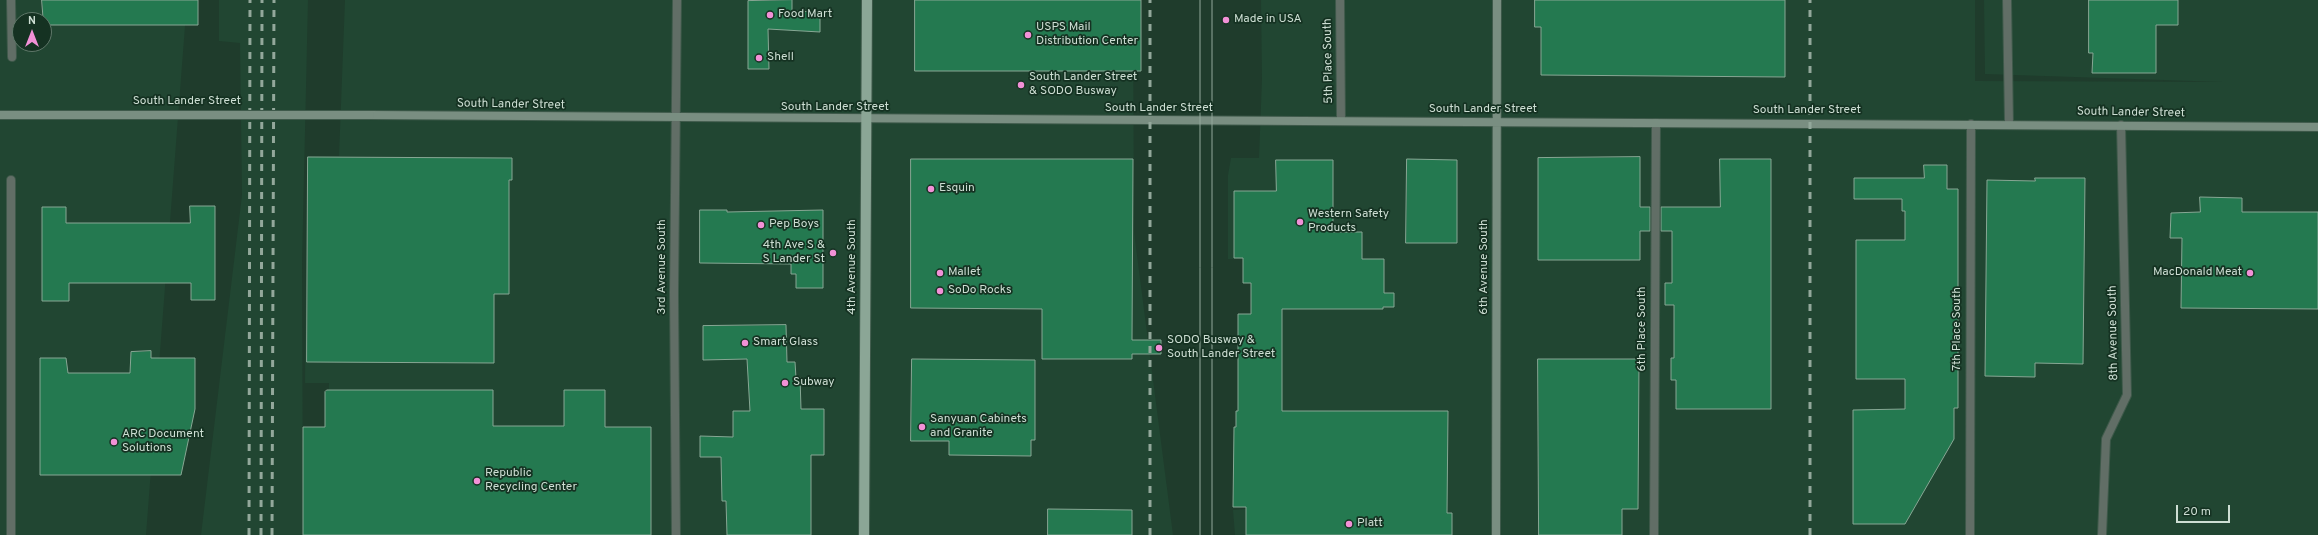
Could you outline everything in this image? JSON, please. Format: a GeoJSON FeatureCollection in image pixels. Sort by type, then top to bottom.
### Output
{"type":"FeatureCollection","features":[{"type":"Feature","properties":{"kind":"main road","name":"4th Avenue South"},"geometry":{"type":"LineString","coordinates":[[864,535],[867,0]]}},
{"type":"Feature","properties":{"kind":"main road","name":"6th Avenue South"},"geometry":{"type":"LineString","coordinates":[[1496,535],[1497,0]]}},
{"type":"Feature","properties":{"kind":"main road","name":"South Lander Street"},"geometry":{"type":"LineString","coordinates":[[0,115],[312,114],[677,119],[2009,124],[2318,127]]}},
{"type":"Feature","properties":{"kind":"street"},"geometry":{"type":"LineString","coordinates":[[11,0],[12,57]]}},
{"type":"Feature","properties":{"kind":"street","name":"3rd Avenue South"},"geometry":{"type":"LineString","coordinates":[[676,535],[674,293],[677,119],[677,0]]}},
{"type":"Feature","properties":{"kind":"street","name":"5th Place South"},"geometry":{"type":"LineString","coordinates":[[1340,0],[1341,121]]}},
{"type":"Feature","properties":{"kind":"street"},"geometry":{"type":"LineString","coordinates":[[2007,0],[2009,124]]}},
{"type":"Feature","properties":{"kind":"street","name":"6th Place South"},"geometry":{"type":"LineString","coordinates":[[1654,535],[1656,123]]}},
{"type":"Feature","properties":{"kind":"street","name":"7th Place South"},"geometry":{"type":"LineString","coordinates":[[1970,535],[1971,124]]}},
{"type":"Feature","properties":{"kind":"street","name":"8th Avenue South"},"geometry":{"type":"LineString","coordinates":[[2102,535],[2106,439],[2127,395],[2121,125]]}},
{"type":"Feature","properties":{"kind":"street"},"geometry":{"type":"LineString","coordinates":[[11,180],[11,535]]}},
{"type":"Feature","properties":{"kind":"shaded area"},"geometry":{"type":"Polygon","coordinates":[[[0,0],[187,0],[146,535],[0,535],[0,0]]]}},
{"type":"Feature","properties":{"kind":"shaded area"},"geometry":{"type":"Polygon","coordinates":[[[219,0],[308,0],[302,262],[303,535],[201,535],[242,195],[240,43],[219,41],[219,0]]]}},
{"type":"Feature","properties":{"kind":"shaded area"},"geometry":{"type":"Polygon","coordinates":[[[345,0],[1133,0],[1134,232],[1173,535],[322,535],[329,383],[305,383],[307,156],[339,156],[345,0]]]}},
{"type":"Feature","properties":{"kind":"shaded area"},"geometry":{"type":"Polygon","coordinates":[[[1261,0],[1975,0],[1975,81],[2223,82],[1985,74],[1984,0],[2318,0],[2318,535],[1235,535],[1233,510],[1246,509],[1255,259],[1228,259],[1228,175],[1231,158],[1259,158],[1262,79],[1261,0]]]}},
{"type":"Feature","properties":{"kind":"building"},"geometry":{"type":"Polygon","coordinates":[[[42,0],[198,0],[198,25],[52,25],[52,12],[43,12],[42,0]]]}},
{"type":"Feature","properties":{"kind":"building"},"geometry":{"type":"Polygon","coordinates":[[[792,0],[792,11],[820,12],[820,32],[768,29],[769,69],[748,69],[748,1],[792,0]]]}},
{"type":"Feature","properties":{"kind":"building","name":"USPS Mail Distribution Center"},"geometry":{"type":"Polygon","coordinates":[[[915,0],[1141,0],[1141,71],[915,71],[915,0]]]}},
{"type":"Feature","properties":{"kind":"building"},"geometry":{"type":"Polygon","coordinates":[[[1535,0],[1785,0],[1785,77],[1541,75],[1541,27],[1535,27],[1535,0]]]}},
{"type":"Feature","properties":{"kind":"building"},"geometry":{"type":"Polygon","coordinates":[[[2089,0],[2178,0],[2178,25],[2156,25],[2156,73],[2092,73],[2093,53],[2089,53],[2089,0]]]}},
{"type":"Feature","properties":{"kind":"building"},"geometry":{"type":"Polygon","coordinates":[[[308,157],[512,158],[512,180],[509,180],[509,294],[494,294],[494,363],[307,362],[308,157]]]}},
{"type":"Feature","properties":{"kind":"building"},"geometry":{"type":"Polygon","coordinates":[[[1640,157],[1640,207],[1650,207],[1650,231],[1640,231],[1640,260],[1538,260],[1538,158],[1640,157]]]}},
{"type":"Feature","properties":{"kind":"building"},"geometry":{"type":"Polygon","coordinates":[[[911,159],[1133,159],[1132,340],[1161,340],[1161,354],[1132,354],[1132,359],[1042,359],[1042,309],[911,308],[911,159]]]}},
{"type":"Feature","properties":{"kind":"building"},"geometry":{"type":"Polygon","coordinates":[[[1407,159],[1457,160],[1457,243],[1406,243],[1407,159]]]}},
{"type":"Feature","properties":{"kind":"building"},"geometry":{"type":"Polygon","coordinates":[[[1720,159],[1771,159],[1771,409],[1676,409],[1676,380],[1671,380],[1671,358],[1674,358],[1674,305],[1665,305],[1665,283],[1672,283],[1672,231],[1661,231],[1661,207],[1720,207],[1720,159]]]}},
{"type":"Feature","properties":{"kind":"building"},"geometry":{"type":"Polygon","coordinates":[[[1276,160],[1333,160],[1333,232],[1362,232],[1362,259],[1384,259],[1384,293],[1394,293],[1394,307],[1383,307],[1383,309],[1282,309],[1282,411],[1448,411],[1447,513],[1452,513],[1452,535],[1246,535],[1246,507],[1233,507],[1234,427],[1236,427],[1236,411],[1238,411],[1238,314],[1251,314],[1251,283],[1243,283],[1243,258],[1234,258],[1234,191],[1276,191],[1276,160]]]}},
{"type":"Feature","properties":{"kind":"building"},"geometry":{"type":"Polygon","coordinates":[[[1924,165],[1947,165],[1947,189],[1958,189],[1958,408],[1954,408],[1954,439],[1905,524],[1853,524],[1853,410],[1905,409],[1905,379],[1856,379],[1856,240],[1905,240],[1905,211],[1902,211],[1902,199],[1854,199],[1854,178],[1924,178],[1924,165]]]}},
{"type":"Feature","properties":{"kind":"building"},"geometry":{"type":"Polygon","coordinates":[[[2035,178],[2085,178],[2083,364],[2035,363],[2035,377],[1985,376],[1987,180],[2035,181],[2035,178]]]}},
{"type":"Feature","properties":{"kind":"building","name":"MacDonald Meat"},"geometry":{"type":"Polygon","coordinates":[[[2200,197],[2242,198],[2242,212],[2318,212],[2318,309],[2181,308],[2182,238],[2170,238],[2171,213],[2200,212],[2200,197]]]}},
{"type":"Feature","properties":{"kind":"building"},"geometry":{"type":"Polygon","coordinates":[[[190,206],[215,206],[215,300],[191,300],[191,283],[69,283],[69,301],[42,301],[42,207],[66,207],[66,223],[190,223],[190,206]]]}},
{"type":"Feature","properties":{"kind":"building"},"geometry":{"type":"Polygon","coordinates":[[[700,210],[727,210],[727,212],[823,210],[823,288],[796,288],[796,274],[791,274],[791,264],[700,263],[700,210]]]}},
{"type":"Feature","properties":{"kind":"building"},"geometry":{"type":"Polygon","coordinates":[[[786,325],[787,362],[795,362],[796,378],[800,377],[801,409],[824,409],[824,455],[811,455],[811,535],[727,535],[726,501],[722,501],[721,457],[700,457],[700,436],[733,437],[733,411],[750,411],[747,359],[703,360],[703,326],[786,325]]]}},
{"type":"Feature","properties":{"kind":"building","name":"ARC Document Solutions"},"geometry":{"type":"Polygon","coordinates":[[[151,351],[151,358],[195,358],[195,409],[181,475],[40,475],[40,358],[66,358],[68,373],[130,373],[131,352],[151,351]]]}},
{"type":"Feature","properties":{"kind":"building"},"geometry":{"type":"Polygon","coordinates":[[[912,359],[1035,360],[1035,440],[1031,440],[1031,456],[949,455],[949,441],[911,441],[912,359]]]}},
{"type":"Feature","properties":{"kind":"building"},"geometry":{"type":"Polygon","coordinates":[[[1538,359],[1639,359],[1638,509],[1622,509],[1622,535],[1539,535],[1538,359]]]}},
{"type":"Feature","properties":{"kind":"building","name":"Republic Recycling Center"},"geometry":{"type":"Polygon","coordinates":[[[327,390],[493,390],[493,426],[564,426],[564,390],[605,390],[605,427],[651,427],[651,535],[303,535],[303,427],[325,427],[325,392],[327,390]]]}},
{"type":"Feature","properties":{"kind":"building"},"geometry":{"type":"Polygon","coordinates":[[[1048,509],[1132,510],[1132,535],[1048,535],[1048,509]]]}},
{"type":"Feature","properties":{"kind":"tram line"},"geometry":{"type":"LineString","coordinates":[[1200,0],[1200,535]]}},
{"type":"Feature","properties":{"kind":"tram line"},"geometry":{"type":"LineString","coordinates":[[1212,0],[1212,535]]}},
{"type":"Feature","properties":{"kind":"railway"},"geometry":{"type":"LineString","coordinates":[[249,535],[250,0]]}},
{"type":"Feature","properties":{"kind":"railway"},"geometry":{"type":"LineString","coordinates":[[261,535],[262,0]]}},
{"type":"Feature","properties":{"kind":"railway"},"geometry":{"type":"LineString","coordinates":[[272,535],[274,0]]}},
{"type":"Feature","properties":{"kind":"railway"},"geometry":{"type":"LineString","coordinates":[[1150,0],[1150,535]]}},
{"type":"Feature","properties":{"kind":"railway"},"geometry":{"type":"LineString","coordinates":[[1810,0],[1810,535]]}},
{"type":"Feature","properties":{"kind":"place","name":"Food Mart"},"geometry":{"type":"Point","coordinates":[770,15]}},
{"type":"Feature","properties":{"kind":"place","name":"Made in USA"},"geometry":{"type":"Point","coordinates":[1226,20]}},
{"type":"Feature","properties":{"kind":"place","name":"USPS Mail Distribution Center"},"geometry":{"type":"Point","coordinates":[1028,35]}},
{"type":"Feature","properties":{"kind":"place","name":"Shell"},"geometry":{"type":"Point","coordinates":[759,58]}},
{"type":"Feature","properties":{"kind":"place","name":"South Lander Street & SODO Busway"},"geometry":{"type":"Point","coordinates":[1021,85]}},
{"type":"Feature","properties":{"kind":"place","name":"Esquin"},"geometry":{"type":"Point","coordinates":[931,189]}},
{"type":"Feature","properties":{"kind":"place","name":"Western Safety Products"},"geometry":{"type":"Point","coordinates":[1300,222]}},
{"type":"Feature","properties":{"kind":"place","name":"Pep Boys"},"geometry":{"type":"Point","coordinates":[761,225]}},
{"type":"Feature","properties":{"kind":"place","name":"4th Ave S & S Lander St"},"geometry":{"type":"Point","coordinates":[833,253]}},
{"type":"Feature","properties":{"kind":"place","name":"Mallet"},"geometry":{"type":"Point","coordinates":[940,273]}},
{"type":"Feature","properties":{"kind":"place","name":"MacDonald Meat"},"geometry":{"type":"Point","coordinates":[2250,273]}},
{"type":"Feature","properties":{"kind":"place","name":"SoDo Rocks"},"geometry":{"type":"Point","coordinates":[940,291]}},
{"type":"Feature","properties":{"kind":"place","name":"Smart Glass"},"geometry":{"type":"Point","coordinates":[745,343]}},
{"type":"Feature","properties":{"kind":"place","name":"SODO Busway & South Lander Street"},"geometry":{"type":"Point","coordinates":[1159,348]}},
{"type":"Feature","properties":{"kind":"place","name":"Subway"},"geometry":{"type":"Point","coordinates":[785,383]}},
{"type":"Feature","properties":{"kind":"place","name":"Sanyuan Cabinets and Granite"},"geometry":{"type":"Point","coordinates":[922,427]}},
{"type":"Feature","properties":{"kind":"place","name":"ARC Document Solutions"},"geometry":{"type":"Point","coordinates":[114,442]}},
{"type":"Feature","properties":{"kind":"place","name":"Republic Recycling Center"},"geometry":{"type":"Point","coordinates":[477,481]}},
{"type":"Feature","properties":{"kind":"place","name":"Platt"},"geometry":{"type":"Point","coordinates":[1349,524]}}]}
